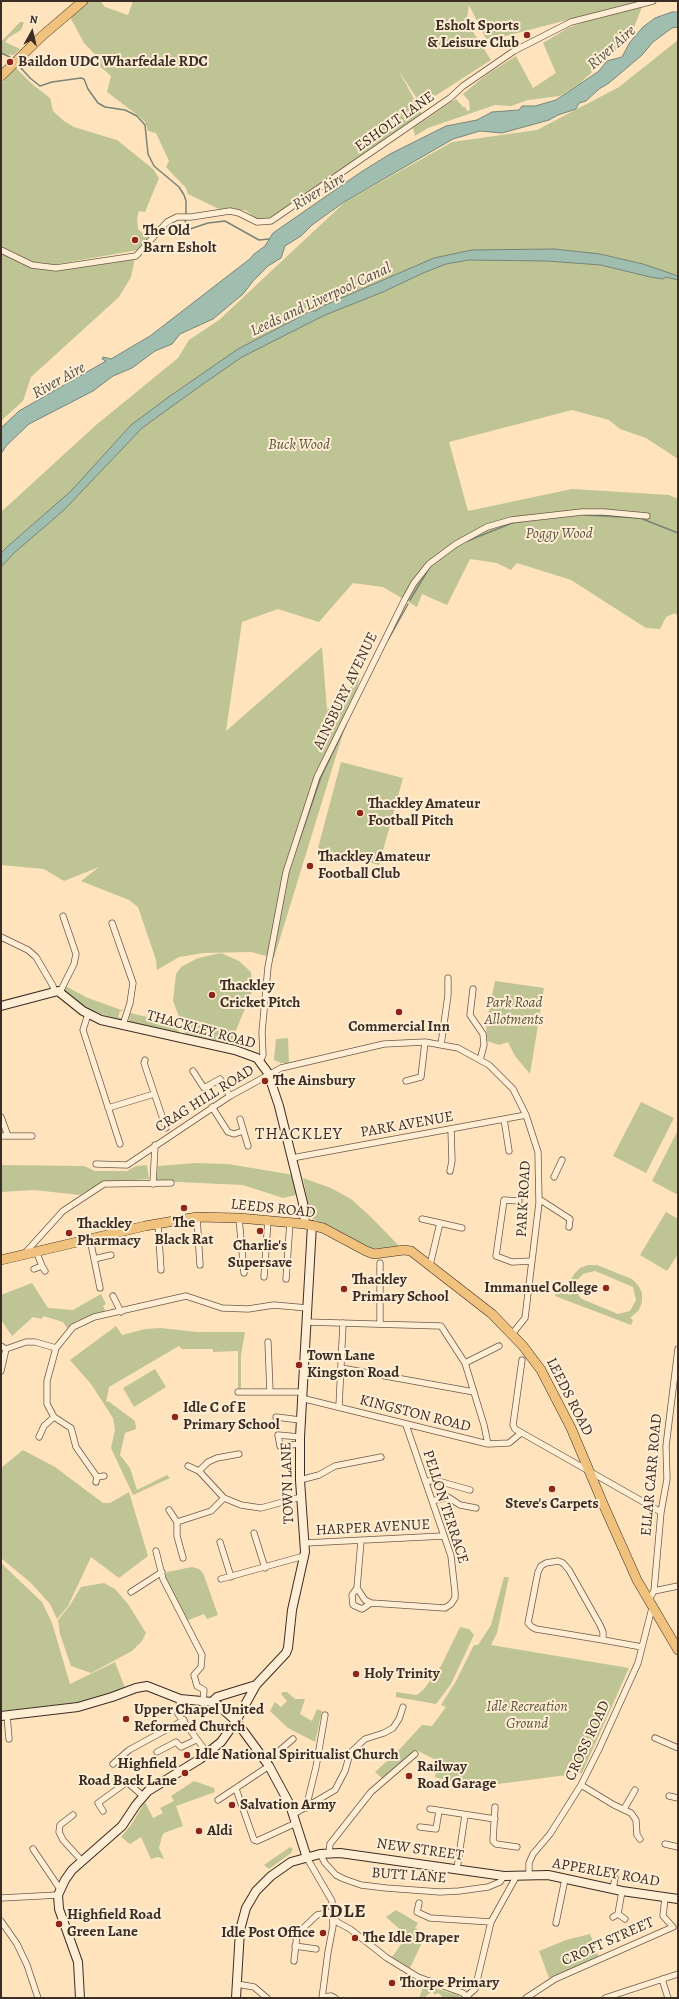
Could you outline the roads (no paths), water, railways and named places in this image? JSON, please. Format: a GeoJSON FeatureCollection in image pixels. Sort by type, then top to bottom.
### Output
{"type":"FeatureCollection","features":[{"type":"Feature","properties":{"kind":"main road"},"geometry":{"type":"LineString","coordinates":[[1,76],[42,36],[83,1]]}},
{"type":"Feature","properties":{"kind":"main road","name":"LEEDS ROAD"},"geometry":{"type":"LineString","coordinates":[[1,1260],[158,1223],[198,1217],[239,1218],[309,1224],[323,1228],[366,1251],[380,1254],[404,1250],[411,1251],[492,1314],[512,1334],[541,1370],[571,1428],[650,1604],[678,1650]]}},
{"type":"Feature","properties":{"kind":"street","name":"ESHOLT LANE"},"geometry":{"type":"LineString","coordinates":[[1,250],[32,265],[48,268],[133,257],[142,252],[172,218],[230,211],[239,213],[252,220],[262,223],[277,218],[450,98],[463,86],[514,51],[570,22],[652,1]]}},
{"type":"Feature","properties":{"kind":"street","name":"AINSBURY AVENUE"},"geometry":{"type":"LineString","coordinates":[[260,1061],[263,1055],[262,1032],[268,967],[286,872],[317,777],[414,583],[428,564],[456,544],[487,527],[511,520],[582,512],[604,512],[647,516]]}},
{"type":"Feature","properties":{"kind":"street"},"geometry":{"type":"LineString","coordinates":[[1,1006],[57,992],[74,964],[76,954],[64,916]]}},
{"type":"Feature","properties":{"kind":"street"},"geometry":{"type":"LineString","coordinates":[[112,923],[133,983],[130,1003],[123,1025]]}},
{"type":"Feature","properties":{"kind":"street","name":"THACKLEY ROAD"},"geometry":{"type":"LineString","coordinates":[[1,937],[28,950],[36,956],[57,992],[88,1014],[101,1020],[235,1050],[250,1055],[260,1061],[268,1073],[279,1106],[309,1224]]}},
{"type":"Feature","properties":{"kind":"street"},"geometry":{"type":"LineString","coordinates":[[441,1045],[448,995],[448,978]]}},
{"type":"Feature","properties":{"kind":"street"},"geometry":{"type":"LineString","coordinates":[[473,989],[470,1015],[483,1034],[484,1045],[480,1060]]}},
{"type":"Feature","properties":{"kind":"street"},"geometry":{"type":"LineString","coordinates":[[88,1014],[83,1030],[120,1144]]}},
{"type":"Feature","properties":{"kind":"street"},"geometry":{"type":"LineString","coordinates":[[406,1081],[421,1077],[425,1042]]}},
{"type":"Feature","properties":{"kind":"street","name":"PARK ROAD"},"geometry":{"type":"LineString","coordinates":[[268,1073],[281,1068],[384,1044],[425,1042],[458,1048],[489,1065],[513,1089],[526,1115],[538,1152],[539,1200],[525,1318],[512,1334]]}},
{"type":"Feature","properties":{"kind":"street"},"geometry":{"type":"LineString","coordinates":[[145,1060],[144,1064],[166,1128]]}},
{"type":"Feature","properties":{"kind":"street"},"geometry":{"type":"LineString","coordinates":[[193,1071],[204,1088],[220,1079],[230,1096]]}},
{"type":"Feature","properties":{"kind":"street","name":"CRAG HILL ROAD"},"geometry":{"type":"LineString","coordinates":[[96,1164],[127,1165],[230,1096],[268,1073]]}},
{"type":"Feature","properties":{"kind":"street"},"geometry":{"type":"LineString","coordinates":[[108,1108],[154,1094]]}},
{"type":"Feature","properties":{"kind":"street"},"geometry":{"type":"LineString","coordinates":[[212,1108],[228,1132],[234,1134],[244,1132]]}},
{"type":"Feature","properties":{"kind":"street","name":"PARK AVENUE"},"geometry":{"type":"LineString","coordinates":[[292,1158],[526,1115]]}},
{"type":"Feature","properties":{"kind":"street"},"geometry":{"type":"LineString","coordinates":[[1,1117],[8,1136]]}},
{"type":"Feature","properties":{"kind":"street"},"geometry":{"type":"LineString","coordinates":[[240,1119],[248,1146]]}},
{"type":"Feature","properties":{"kind":"street"},"geometry":{"type":"LineString","coordinates":[[504,1119],[509,1151]]}},
{"type":"Feature","properties":{"kind":"street"},"geometry":{"type":"LineString","coordinates":[[450,1171],[452,1161],[451,1129]]}},
{"type":"Feature","properties":{"kind":"street"},"geometry":{"type":"LineString","coordinates":[[1,1136],[32,1136]]}},
{"type":"Feature","properties":{"kind":"street","name":"CRAG HILL ROAD"},"geometry":{"type":"LineString","coordinates":[[153,1182],[155,1145]]}},
{"type":"Feature","properties":{"kind":"street"},"geometry":{"type":"LineString","coordinates":[[554,1177],[562,1160]]}},
{"type":"Feature","properties":{"kind":"street"},"geometry":{"type":"LineString","coordinates":[[23,1255],[63,1211],[104,1184],[153,1182],[171,1183]]}},
{"type":"Feature","properties":{"kind":"street"},"geometry":{"type":"LineString","coordinates":[[519,1201],[504,1200],[496,1256],[512,1262],[532,1261]]}},
{"type":"Feature","properties":{"kind":"street"},"geometry":{"type":"LineString","coordinates":[[539,1200],[570,1219],[569,1227]]}},
{"type":"Feature","properties":{"kind":"street"},"geometry":{"type":"LineString","coordinates":[[198,1217],[200,1265]]}},
{"type":"Feature","properties":{"kind":"street"},"geometry":{"type":"LineString","coordinates":[[239,1218],[244,1273]]}},
{"type":"Feature","properties":{"kind":"street"},"geometry":{"type":"LineString","coordinates":[[422,1219],[462,1228]]}},
{"type":"Feature","properties":{"kind":"street"},"geometry":{"type":"LineString","coordinates":[[264,1277],[268,1220]]}},
{"type":"Feature","properties":{"kind":"street"},"geometry":{"type":"LineString","coordinates":[[286,1278],[290,1222]]}},
{"type":"Feature","properties":{"kind":"street"},"geometry":{"type":"LineString","coordinates":[[158,1223],[161,1270]]}},
{"type":"Feature","properties":{"kind":"street"},"geometry":{"type":"LineString","coordinates":[[430,1265],[440,1223]]}},
{"type":"Feature","properties":{"kind":"street","name":"TOWN LANE"},"geometry":{"type":"LineString","coordinates":[[59,1892],[72,1870],[122,1826],[143,1796],[153,1787],[208,1754],[221,1742],[236,1721],[256,1685],[286,1653],[288,1648],[292,1610],[304,1556],[305,1543],[300,1480],[300,1420],[307,1308],[309,1224]]}},
{"type":"Feature","properties":{"kind":"street"},"geometry":{"type":"LineString","coordinates":[[90,1239],[100,1288]]}},
{"type":"Feature","properties":{"kind":"street"},"geometry":{"type":"LineString","coordinates":[[36,1251],[45,1272]]}},
{"type":"Feature","properties":{"kind":"street"},"geometry":{"type":"LineString","coordinates":[[94,1259],[111,1255]]}},
{"type":"Feature","properties":{"kind":"street"},"geometry":{"type":"LineString","coordinates":[[380,1263],[380,1324]]}},
{"type":"Feature","properties":{"kind":"street"},"geometry":{"type":"LineString","coordinates":[[34,1269],[42,1266]]}},
{"type":"Feature","properties":{"kind":"street"},"geometry":{"type":"LineString","coordinates":[[113,1296],[121,1312]]}},
{"type":"Feature","properties":{"kind":"street"},"geometry":{"type":"LineString","coordinates":[[104,1476],[96,1480],[76,1447],[71,1428],[54,1417],[47,1404],[47,1381],[56,1348],[66,1333],[80,1322],[186,1296],[222,1308],[248,1309],[274,1305],[307,1308]]}},
{"type":"Feature","properties":{"kind":"street"},"geometry":{"type":"LineString","coordinates":[[306,1322],[441,1326],[465,1363],[488,1444]]}},
{"type":"Feature","properties":{"kind":"street"},"geometry":{"type":"LineString","coordinates":[[339,1407],[343,1323]]}},
{"type":"Feature","properties":{"kind":"street"},"geometry":{"type":"LineString","coordinates":[[1,1371],[4,1348],[26,1342],[35,1342],[56,1348]]}},
{"type":"Feature","properties":{"kind":"street"},"geometry":{"type":"LineString","coordinates":[[268,1342],[270,1392]]}},
{"type":"Feature","properties":{"kind":"street"},"geometry":{"type":"LineString","coordinates":[[465,1363],[499,1346]]}},
{"type":"Feature","properties":{"kind":"street","name":"ELLAR CARR ROAD"},"geometry":{"type":"LineString","coordinates":[[650,1604],[654,1591],[661,1512],[667,1479],[666,1446],[678,1349]]}},
{"type":"Feature","properties":{"kind":"street"},"geometry":{"type":"LineString","coordinates":[[522,1360],[513,1426],[514,1429],[661,1512]]}},
{"type":"Feature","properties":{"kind":"street"},"geometry":{"type":"LineString","coordinates":[[341,1368],[474,1392]]}},
{"type":"Feature","properties":{"kind":"street","name":"KINGSTON ROAD"},"geometry":{"type":"LineString","coordinates":[[238,1392],[270,1392],[301,1395],[406,1425],[488,1444],[509,1443],[521,1433]]}},
{"type":"Feature","properties":{"kind":"street"},"geometry":{"type":"LineString","coordinates":[[39,1437],[44,1426],[54,1417]]}},
{"type":"Feature","properties":{"kind":"street"},"geometry":{"type":"LineString","coordinates":[[276,1417],[300,1420]]}},
{"type":"Feature","properties":{"kind":"street","name":"PELLON TERRACE"},"geometry":{"type":"LineString","coordinates":[[371,1602],[445,1608],[451,1604],[455,1598],[451,1556],[406,1425]]}},
{"type":"Feature","properties":{"kind":"street"},"geometry":{"type":"LineString","coordinates":[[199,1471],[213,1460],[239,1454]]}},
{"type":"Feature","properties":{"kind":"street"},"geometry":{"type":"LineString","coordinates":[[300,1480],[319,1475],[335,1466],[381,1457]]}},
{"type":"Feature","properties":{"kind":"street"},"geometry":{"type":"LineString","coordinates":[[188,1466],[199,1471],[224,1498],[241,1506],[261,1508],[302,1497]]}},
{"type":"Feature","properties":{"kind":"street"},"geometry":{"type":"LineString","coordinates":[[425,1481],[438,1480],[470,1490]]}},
{"type":"Feature","properties":{"kind":"street"},"geometry":{"type":"LineString","coordinates":[[432,1501],[448,1497],[457,1504],[476,1508]]}},
{"type":"Feature","properties":{"kind":"street"},"geometry":{"type":"LineString","coordinates":[[177,1522],[211,1510],[224,1498]]}},
{"type":"Feature","properties":{"kind":"street"},"geometry":{"type":"LineString","coordinates":[[169,1510],[177,1522],[176,1536],[184,1558]]}},
{"type":"Feature","properties":{"kind":"street"},"geometry":{"type":"LineString","coordinates":[[254,1533],[265,1568]]}},
{"type":"Feature","properties":{"kind":"street","name":"HARPER AVENUE"},"geometry":{"type":"LineString","coordinates":[[305,1543],[443,1536]]}},
{"type":"Feature","properties":{"kind":"street"},"geometry":{"type":"LineString","coordinates":[[357,1588],[362,1597],[371,1602],[362,1609],[353,1605],[352,1595],[357,1588],[361,1541]]}},
{"type":"Feature","properties":{"kind":"street"},"geometry":{"type":"LineString","coordinates":[[220,1542],[231,1577]]}},
{"type":"Feature","properties":{"kind":"street"},"geometry":{"type":"LineString","coordinates":[[156,1550],[163,1579],[202,1655],[202,1667],[194,1676],[197,1686],[204,1690],[203,1702]]}},
{"type":"Feature","properties":{"kind":"street"},"geometry":{"type":"LineString","coordinates":[[221,1579],[304,1556]]}},
{"type":"Feature","properties":{"kind":"street"},"geometry":{"type":"LineString","coordinates":[[603,1640],[603,1632],[600,1625],[569,1570],[563,1563],[558,1561],[546,1563],[541,1566],[538,1572],[528,1623],[532,1627],[536,1629],[642,1647]]}},
{"type":"Feature","properties":{"kind":"street"},"geometry":{"type":"LineString","coordinates":[[131,1592],[162,1572]]}},
{"type":"Feature","properties":{"kind":"street"},"geometry":{"type":"LineString","coordinates":[[654,1591],[678,1586]]}},
{"type":"Feature","properties":{"kind":"street","name":"CROSS ROAD"},"geometry":{"type":"LineString","coordinates":[[529,1876],[530,1863],[533,1854],[550,1834],[581,1785],[638,1662],[650,1604]]}},
{"type":"Feature","properties":{"kind":"street"},"geometry":{"type":"LineString","coordinates":[[212,1702],[217,1697],[256,1685]]}},
{"type":"Feature","properties":{"kind":"street"},"geometry":{"type":"LineString","coordinates":[[10,1739],[4,1715],[78,1707],[112,1698],[136,1688],[147,1686],[180,1698],[212,1702],[218,1705],[236,1721],[267,1764],[295,1818],[308,1858],[332,1901],[333,1926],[322,1998],[335,1998]]}},
{"type":"Feature","properties":{"kind":"street"},"geometry":{"type":"LineString","coordinates":[[180,1698],[178,1714],[208,1754]]}},
{"type":"Feature","properties":{"kind":"street"},"geometry":{"type":"LineString","coordinates":[[236,1789],[254,1840],[257,1841],[295,1818],[306,1808],[335,1790],[345,1771],[350,1753],[365,1739],[384,1733],[393,1728],[399,1719],[403,1707]]}},
{"type":"Feature","properties":{"kind":"street"},"geometry":{"type":"LineString","coordinates":[[306,1808],[325,1715]]}},
{"type":"Feature","properties":{"kind":"street"},"geometry":{"type":"LineString","coordinates":[[113,1764],[129,1750],[184,1720]]}},
{"type":"Feature","properties":{"kind":"street"},"geometry":{"type":"LineString","coordinates":[[655,1738],[678,1748]]}},
{"type":"Feature","properties":{"kind":"street"},"geometry":{"type":"LineString","coordinates":[[218,1800],[236,1789],[267,1764],[293,1739]]}},
{"type":"Feature","properties":{"kind":"street"},"geometry":{"type":"LineString","coordinates":[[157,1752],[176,1742],[180,1747],[196,1740]]}},
{"type":"Feature","properties":{"kind":"street"},"geometry":{"type":"LineString","coordinates":[[329,1853],[330,1844],[371,1792],[415,1754]]}},
{"type":"Feature","properties":{"kind":"street"},"geometry":{"type":"LineString","coordinates":[[103,1811],[98,1803],[127,1782],[143,1796]]}},
{"type":"Feature","properties":{"kind":"street"},"geometry":{"type":"LineString","coordinates":[[581,1785],[614,1805],[631,1813],[636,1820],[637,1835],[640,1838]]}},
{"type":"Feature","properties":{"kind":"street"},"geometry":{"type":"LineString","coordinates":[[624,1809],[635,1790]]}},
{"type":"Feature","properties":{"kind":"street"},"geometry":{"type":"LineString","coordinates":[[669,1796],[678,1798]]}},
{"type":"Feature","properties":{"kind":"street"},"geometry":{"type":"LineString","coordinates":[[496,1807],[493,1841],[496,1844],[509,1848],[518,1847]]}},
{"type":"Feature","properties":{"kind":"street"},"geometry":{"type":"LineString","coordinates":[[430,1810],[495,1819]]}},
{"type":"Feature","properties":{"kind":"street"},"geometry":{"type":"LineString","coordinates":[[420,1827],[436,1829],[439,1811]]}},
{"type":"Feature","properties":{"kind":"street"},"geometry":{"type":"LineString","coordinates":[[73,1815],[60,1824],[59,1832],[63,1840],[82,1861]]}},
{"type":"Feature","properties":{"kind":"street"},"geometry":{"type":"LineString","coordinates":[[457,1869],[465,1815]]}},
{"type":"Feature","properties":{"kind":"street"},"geometry":{"type":"LineString","coordinates":[[665,1844],[678,1847]]}},
{"type":"Feature","properties":{"kind":"street"},"geometry":{"type":"LineString","coordinates":[[33,1849],[59,1892],[59,1909],[78,1962],[80,1998]]}},
{"type":"Feature","properties":{"kind":"street","name":"NEW STREET"},"geometry":{"type":"LineString","coordinates":[[236,1998],[240,1930],[246,1908],[256,1891],[271,1876],[291,1862],[320,1854],[340,1853],[504,1876],[529,1876]]}},
{"type":"Feature","properties":{"kind":"street","name":"BUTT LANE"},"geometry":{"type":"LineString","coordinates":[[320,1854],[325,1863],[336,1875],[356,1884],[386,1888],[440,1892],[459,1891],[488,1887],[500,1882],[504,1876]]}},
{"type":"Feature","properties":{"kind":"street","name":"APPERLEY ROAD"},"geometry":{"type":"LineString","coordinates":[[529,1876],[548,1875],[622,1891],[678,1899]]}},
{"type":"Feature","properties":{"kind":"street"},"geometry":{"type":"LineString","coordinates":[[332,1912],[337,1922],[361,1936],[387,1958],[418,1977],[467,1997],[475,1989],[491,1922],[516,1877]]}},
{"type":"Feature","properties":{"kind":"street"},"geometry":{"type":"LineString","coordinates":[[613,1889],[615,1878]]}},
{"type":"Feature","properties":{"kind":"street"},"geometry":{"type":"LineString","coordinates":[[556,1923],[565,1879]]}},
{"type":"Feature","properties":{"kind":"street"},"geometry":{"type":"LineString","coordinates":[[622,1891],[615,1916],[625,1919]]}},
{"type":"Feature","properties":{"kind":"street"},"geometry":{"type":"LineString","coordinates":[[1,1898],[59,1892]]}},
{"type":"Feature","properties":{"kind":"street","name":"CROFT STREET"},"geometry":{"type":"LineString","coordinates":[[526,1998],[555,1979],[673,1927],[663,1916],[665,1898]]}},
{"type":"Feature","properties":{"kind":"street"},"geometry":{"type":"LineString","coordinates":[[419,1903],[417,1912],[430,1918],[491,1922]]}},
{"type":"Feature","properties":{"kind":"street"},"geometry":{"type":"LineString","coordinates":[[294,1961],[297,1934],[317,1915],[332,1912]]}},
{"type":"Feature","properties":{"kind":"street"},"geometry":{"type":"LineString","coordinates":[[1,1921],[25,1961],[38,1998]]}},
{"type":"Feature","properties":{"kind":"street"},"geometry":{"type":"LineString","coordinates":[[295,1946],[316,1949]]}},
{"type":"Feature","properties":{"kind":"street"},"geometry":{"type":"LineString","coordinates":[[605,1998],[678,1974]]}},
{"type":"Feature","properties":{"kind":"street"},"geometry":{"type":"LineString","coordinates":[[662,1979],[668,1998]]}},
{"type":"Feature","properties":{"kind":"street"},"geometry":{"type":"LineString","coordinates":[[237,1984],[254,1987],[267,1998]]}},
{"type":"Feature","properties":{"kind":"waterway"},"geometry":{"type":"LineString","coordinates":[[1,53],[10,57]]}},
{"type":"Feature","properties":{"kind":"waterway"},"geometry":{"type":"LineString","coordinates":[[21,68],[40,86],[52,82],[81,78],[84,79],[88,89],[98,103],[105,107],[125,110],[137,116],[145,125],[148,154],[154,166],[179,187],[184,195],[186,201],[186,216]]}},
{"type":"Feature","properties":{"kind":"waterway"},"geometry":{"type":"LineString","coordinates":[[185,219],[186,224],[190,229],[208,223],[225,221],[259,240],[269,239]]}},
{"type":"Feature","properties":{"kind":"waterway"},"geometry":{"type":"LineString","coordinates":[[585,515],[640,518],[678,533]]}},
{"type":"Feature","properties":{"kind":"waterway"},"geometry":{"type":"LineString","coordinates":[[465,542],[512,523],[524,521]]}},
{"type":"Feature","properties":{"kind":"waterway"},"geometry":{"type":"LineString","coordinates":[[410,600],[431,565]]}},
{"type":"Feature","properties":{"kind":"waterway"},"geometry":{"type":"LineString","coordinates":[[388,640],[408,604]]}},
{"type":"Feature","properties":{"kind":"waterway"},"geometry":{"type":"LineString","coordinates":[[298,844],[321,777],[346,725]]}},
{"type":"Feature","properties":{"kind":"place","name":"Esholt Sports & Leisure Club"},"geometry":{"type":"Point","coordinates":[527,35]}},
{"type":"Feature","properties":{"kind":"place","name":"Baildon UDC Wharfedale RDC"},"geometry":{"type":"Point","coordinates":[10,62]}},
{"type":"Feature","properties":{"kind":"place","name":"The Old Barn Esholt"},"geometry":{"type":"Point","coordinates":[135,240]}},
{"type":"Feature","properties":{"kind":"place","name":"Thackley Amateur Football Pitch"},"geometry":{"type":"Point","coordinates":[360,813]}},
{"type":"Feature","properties":{"kind":"place","name":"Thackley Amateur Football Club"},"geometry":{"type":"Point","coordinates":[310,866]}},
{"type":"Feature","properties":{"kind":"place","name":"Thackley Cricket Pitch"},"geometry":{"type":"Point","coordinates":[212,995]}},
{"type":"Feature","properties":{"kind":"place","name":"Commercial Inn"},"geometry":{"type":"Point","coordinates":[399,1012]}},
{"type":"Feature","properties":{"kind":"place","name":"The Ainsbury"},"geometry":{"type":"Point","coordinates":[265,1081]}},
{"type":"Feature","properties":{"kind":"place","name":"The Black Rat"},"geometry":{"type":"Point","coordinates":[184,1208]}},
{"type":"Feature","properties":{"kind":"place","name":"Charlie's Supersave"},"geometry":{"type":"Point","coordinates":[260,1231]}},
{"type":"Feature","properties":{"kind":"place","name":"Thackley Pharmacy"},"geometry":{"type":"Point","coordinates":[69,1233]}},
{"type":"Feature","properties":{"kind":"place","name":"Immanuel College"},"geometry":{"type":"Point","coordinates":[606,1288]}},
{"type":"Feature","properties":{"kind":"place","name":"Thackley Primary School"},"geometry":{"type":"Point","coordinates":[344,1289]}},
{"type":"Feature","properties":{"kind":"place","name":"Town Lane Kingston Road"},"geometry":{"type":"Point","coordinates":[299,1365]}},
{"type":"Feature","properties":{"kind":"place","name":"Idle C of E Primary School"},"geometry":{"type":"Point","coordinates":[175,1417]}},
{"type":"Feature","properties":{"kind":"place","name":"Steve's Carpets"},"geometry":{"type":"Point","coordinates":[552,1489]}},
{"type":"Feature","properties":{"kind":"place","name":"Holy Trinity"},"geometry":{"type":"Point","coordinates":[356,1674]}},
{"type":"Feature","properties":{"kind":"place","name":"Upper Chapel United Reformed Church"},"geometry":{"type":"Point","coordinates":[126,1719]}},
{"type":"Feature","properties":{"kind":"place","name":"Idle National Spiritualist Church"},"geometry":{"type":"Point","coordinates":[187,1755]}},
{"type":"Feature","properties":{"kind":"place","name":"Highfield Road Back Lane"},"geometry":{"type":"Point","coordinates":[185,1773]}},
{"type":"Feature","properties":{"kind":"place","name":"Railway Road Garage"},"geometry":{"type":"Point","coordinates":[409,1776]}},
{"type":"Feature","properties":{"kind":"place","name":"Salvation Army"},"geometry":{"type":"Point","coordinates":[232,1805]}},
{"type":"Feature","properties":{"kind":"place","name":"Aldi"},"geometry":{"type":"Point","coordinates":[199,1831]}},
{"type":"Feature","properties":{"kind":"place","name":"Highfield Road Green Lane"},"geometry":{"type":"Point","coordinates":[59,1924]}},
{"type":"Feature","properties":{"kind":"place","name":"Idle Post Office"},"geometry":{"type":"Point","coordinates":[323,1933]}},
{"type":"Feature","properties":{"kind":"place","name":"The Idle Draper"},"geometry":{"type":"Point","coordinates":[355,1938]}},
{"type":"Feature","properties":{"kind":"place","name":"Thorpe Primary"},"geometry":{"type":"Point","coordinates":[392,1983]}},
{"type":"Feature","properties":{"kind":"district","name":"THACKLEY"},"geometry":{"type":"Point","coordinates":[299,1135]}},
{"type":"Feature","properties":{"kind":"district","name":"IDLE"},"geometry":{"type":"Point","coordinates":[344,1912]}},
{"type":"Feature","properties":{"kind":"water label","name":"River Aire"},"geometry":{"type":"Point","coordinates":[612,48]}},
{"type":"Feature","properties":{"kind":"water label","name":"River Aire"},"geometry":{"type":"Point","coordinates":[319,192]}},
{"type":"Feature","properties":{"kind":"water label","name":"Leeds and Liverpool Canal"},"geometry":{"type":"Point","coordinates":[321,300]}},
{"type":"Feature","properties":{"kind":"water label","name":"River Aire"},"geometry":{"type":"Point","coordinates":[59,381]}},
{"type":"Feature","properties":{"kind":"park label","name":"Buck Wood"},"geometry":{"type":"Point","coordinates":[299,445]}},
{"type":"Feature","properties":{"kind":"park label","name":"Poggy Wood"},"geometry":{"type":"Point","coordinates":[559,534]}},
{"type":"Feature","properties":{"kind":"park label","name":"Park Road Allotments"},"geometry":{"type":"Point","coordinates":[514,1012]}},
{"type":"Feature","properties":{"kind":"park label","name":"Idle Recreation Ground"},"geometry":{"type":"Point","coordinates":[527,1716]}}]}
